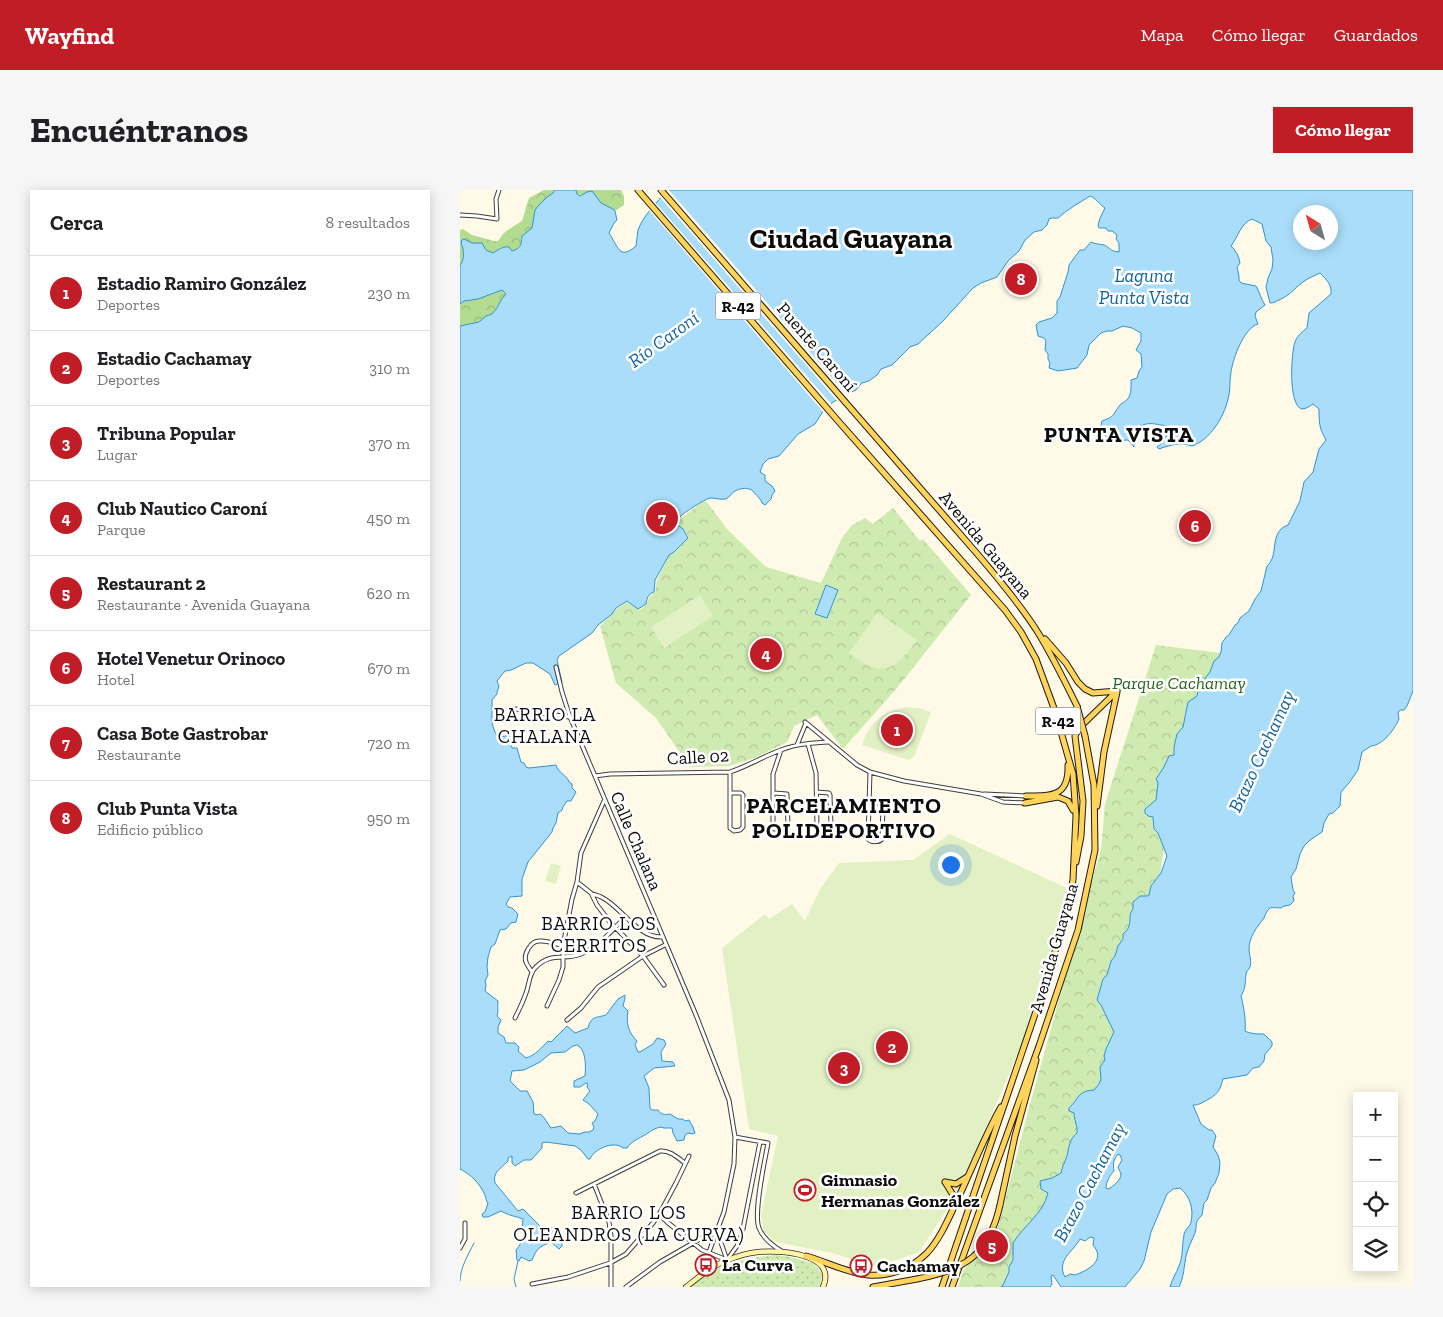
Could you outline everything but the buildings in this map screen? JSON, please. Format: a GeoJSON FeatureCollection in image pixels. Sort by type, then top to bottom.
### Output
{"type":"FeatureCollection","features":[{"type":"Feature","properties":{"kind":"main road","name":"Puente Caroní"},"geometry":{"type":"LineString","coordinates":[[638,190],[839,422]]}},
{"type":"Feature","properties":{"kind":"main road","name":"Puente Caroní"},"geometry":{"type":"LineString","coordinates":[[661,190],[853,410]]}},
{"type":"Feature","properties":{"kind":"main road","name":"Avenida Guayana"},"geometry":{"type":"LineString","coordinates":[[853,410],[1015,599],[1037,631],[1077,706],[1085,736],[1094,785],[1095,850],[1078,930],[952,1287]]}},
{"type":"Feature","properties":{"kind":"main road","name":"Avenida Guayana"},"geometry":{"type":"LineString","coordinates":[[839,422],[983,584],[1021,632],[1036,658],[1055,711],[1072,774],[1076,816],[1073,880],[1065,918],[1048,979],[942,1287]]}},
{"type":"Feature","properties":{"kind":"main road"},"geometry":{"type":"LineString","coordinates":[[1037,631],[1066,663],[1078,682],[1085,689],[1093,693],[1117,691]]}},
{"type":"Feature","properties":{"kind":"main road"},"geometry":{"type":"LineString","coordinates":[[1095,850],[1097,809],[1104,752],[1117,691]]}},
{"type":"Feature","properties":{"kind":"main road"},"geometry":{"type":"LineString","coordinates":[[1073,880],[1081,836],[1082,801],[1080,768],[1075,736],[1079,728],[1117,691]]}},
{"type":"Feature","properties":{"kind":"main road"},"geometry":{"type":"LineString","coordinates":[[1026,796],[1047,796],[1060,791],[1064,787],[1068,775],[1068,755]]}},
{"type":"Feature","properties":{"kind":"main road"},"geometry":{"type":"LineString","coordinates":[[1025,803],[1058,797],[1068,801],[1073,812],[1075,831]]}},
{"type":"Feature","properties":{"kind":"main road"},"geometry":{"type":"LineString","coordinates":[[873,1287],[916,1279],[954,1269],[970,1260],[980,1250],[991,1233],[997,1218],[1015,1136],[1035,1068],[1038,1046]]}},
{"type":"Feature","properties":{"kind":"main road"},"geometry":{"type":"LineString","coordinates":[[688,1287],[727,1260],[759,1252],[784,1252],[806,1256],[856,1273],[878,1275],[898,1271],[915,1262],[927,1253],[940,1233],[1011,1084]]}},
{"type":"Feature","properties":{"kind":"main road"},"geometry":{"type":"LineString","coordinates":[[955,1205],[953,1195],[944,1182],[956,1184],[969,1175]]}},
{"type":"Feature","properties":{"kind":"main road"},"geometry":{"type":"LineString","coordinates":[[806,1256],[824,1270],[826,1280],[823,1287]]}},
{"type":"Feature","properties":{"kind":"street"},"geometry":{"type":"LineString","coordinates":[[460,215],[497,220],[496,199],[499,190]]}},
{"type":"Feature","properties":{"kind":"street","name":"Calle Chalana"},"geometry":{"type":"LineString","coordinates":[[556,667],[570,717],[729,1100],[736,1137],[734,1164],[724,1212],[709,1252]]}},
{"type":"Feature","properties":{"kind":"street"},"geometry":{"type":"LineString","coordinates":[[516,709],[570,717]]}},
{"type":"Feature","properties":{"kind":"street"},"geometry":{"type":"LineString","coordinates":[[797,746],[806,722],[828,742],[870,772],[904,781],[981,794],[1026,796]]}},
{"type":"Feature","properties":{"kind":"street","name":"Calle 02"},"geometry":{"type":"LineString","coordinates":[[595,776],[610,774],[730,772],[782,750],[828,742]]}},
{"type":"Feature","properties":{"kind":"street"},"geometry":{"type":"LineString","coordinates":[[808,744],[816,773],[817,828],[818,830],[828,830],[831,826],[830,795],[827,792],[817,792]]}},
{"type":"Feature","properties":{"kind":"street"},"geometry":{"type":"LineString","coordinates":[[774,793],[787,794],[788,827],[785,830],[774,829],[773,827],[773,774],[782,750]]}},
{"type":"Feature","properties":{"kind":"street"},"geometry":{"type":"LineString","coordinates":[[730,772],[730,828],[734,831],[740,830],[743,827],[743,796],[741,793],[731,793]]}},
{"type":"Feature","properties":{"kind":"street"},"geometry":{"type":"LineString","coordinates":[[869,804],[880,803],[883,806],[882,838],[879,841],[868,839],[869,804],[870,772]]}},
{"type":"Feature","properties":{"kind":"street"},"geometry":{"type":"LineString","coordinates":[[981,794],[1003,802],[1025,803]]}},
{"type":"Feature","properties":{"kind":"street"},"geometry":{"type":"LineString","coordinates":[[547,1006],[563,968],[563,946],[577,882],[581,853],[604,801]]}},
{"type":"Feature","properties":{"kind":"street"},"geometry":{"type":"LineString","coordinates":[[577,882],[591,894],[615,927],[643,956],[664,985]]}},
{"type":"Feature","properties":{"kind":"street"},"geometry":{"type":"LineString","coordinates":[[591,894],[604,898],[649,935],[656,938],[662,937]]}},
{"type":"Feature","properties":{"kind":"street"},"geometry":{"type":"LineString","coordinates":[[515,1018],[526,995],[532,972],[540,964],[553,957],[574,956],[585,953],[611,933],[624,916]]}},
{"type":"Feature","properties":{"kind":"street"},"geometry":{"type":"LineString","coordinates":[[532,972],[525,960],[525,956],[532,944],[540,941],[563,946]]}},
{"type":"Feature","properties":{"kind":"street"},"geometry":{"type":"LineString","coordinates":[[567,1020],[581,1008],[598,988],[643,956],[665,945]]}},
{"type":"Feature","properties":{"kind":"street"},"geometry":{"type":"LineString","coordinates":[[736,1137],[768,1143],[757,1220],[759,1228],[768,1242],[784,1252]]}},
{"type":"Feature","properties":{"kind":"street"},"geometry":{"type":"LineString","coordinates":[[727,1260],[737,1246],[742,1234],[760,1142]]}},
{"type":"Feature","properties":{"kind":"street"},"geometry":{"type":"LineString","coordinates":[[576,1192],[660,1151],[669,1152],[685,1164]]}},
{"type":"Feature","properties":{"kind":"street"},"geometry":{"type":"LineString","coordinates":[[532,1284],[568,1277],[610,1263],[626,1254],[658,1214],[689,1156]]}},
{"type":"Feature","properties":{"kind":"street"},"geometry":{"type":"LineString","coordinates":[[594,1184],[609,1222],[611,1236],[611,1287]]}},
{"type":"Feature","properties":{"kind":"street"},"geometry":{"type":"LineString","coordinates":[[658,1214],[702,1250],[727,1260]]}},
{"type":"Feature","properties":{"kind":"street"},"geometry":{"type":"LineString","coordinates":[[460,1248],[465,1239],[465,1223]]}},
{"type":"Feature","properties":{"kind":"street"},"geometry":{"type":"LineString","coordinates":[[626,1287],[660,1262],[707,1235],[715,1234],[720,1240],[727,1260]]}},
{"type":"Feature","properties":{"kind":"green space"},"geometry":{"type":"Polygon","coordinates":[[[544,190],[555,190],[535,210],[532,228],[522,236],[518,249],[512,251],[499,249],[493,253],[486,250],[482,243],[472,243],[463,247],[463,262],[460,265],[460,230],[463,229],[472,235],[498,241],[504,233],[522,221],[529,198],[544,190]]]}},
{"type":"Feature","properties":{"kind":"green space"},"geometry":{"type":"Polygon","coordinates":[[[576,190],[621,190],[624,196],[624,205],[615,211],[595,197],[577,194],[576,190]]]}},
{"type":"Feature","properties":{"kind":"green space"},"geometry":{"type":"Polygon","coordinates":[[[502,290],[506,294],[492,314],[479,322],[460,326],[460,304],[464,301],[478,299],[502,290]]]}},
{"type":"Feature","properties":{"kind":"green space"},"geometry":{"type":"Polygon","coordinates":[[[703,501],[707,502],[727,529],[766,567],[821,583],[842,538],[852,525],[865,518],[873,524],[893,508],[920,541],[923,539],[971,595],[897,688],[843,749],[817,715],[794,726],[787,742],[755,758],[729,766],[690,767],[656,718],[616,683],[600,626],[627,602],[639,610],[644,606],[655,592],[657,580],[669,555],[675,552],[689,537],[677,524],[679,520],[703,501]]]}},
{"type":"Feature","properties":{"kind":"green space"},"geometry":{"type":"Polygon","coordinates":[[[700,595],[713,616],[664,648],[651,627],[700,595]]]}},
{"type":"Feature","properties":{"kind":"green space"},"geometry":{"type":"Polygon","coordinates":[[[878,614],[917,640],[901,659],[894,665],[886,668],[870,666],[849,653],[878,614]]]}},
{"type":"Feature","properties":{"kind":"green space","name":"Parque Cachamay"},"geometry":{"type":"Polygon","coordinates":[[[1156,645],[1228,654],[1175,774],[1157,895],[1118,1033],[1079,1154],[1017,1287],[958,1287],[963,1271],[998,1227],[1101,849],[1105,804],[1156,645]]]}},
{"type":"Feature","properties":{"kind":"green space"},"geometry":{"type":"Polygon","coordinates":[[[906,707],[919,708],[931,712],[914,757],[908,760],[862,745],[869,730],[878,719],[890,712],[906,707]]]}},
{"type":"Feature","properties":{"kind":"green space"},"geometry":{"type":"Polygon","coordinates":[[[950,834],[1069,889],[1039,997],[1009,1075],[955,1197],[919,1252],[877,1267],[832,1253],[776,1242],[764,1232],[761,1215],[778,1136],[749,1129],[722,948],[765,914],[769,919],[792,904],[805,921],[820,889],[839,863],[913,860],[950,834]]]}},
{"type":"Feature","properties":{"kind":"green space"},"geometry":{"type":"Polygon","coordinates":[[[551,863],[561,866],[556,884],[545,881],[551,863]]]}},
{"type":"Feature","properties":{"kind":"green space"},"geometry":{"type":"Polygon","coordinates":[[[775,1255],[812,1263],[822,1273],[821,1285],[819,1287],[691,1287],[709,1273],[730,1264],[741,1260],[775,1255]]]}},
{"type":"Feature","properties":{"kind":"water"},"geometry":{"type":"Polygon","coordinates":[[[555,190],[576,190],[580,196],[592,191],[601,203],[615,211],[617,220],[609,233],[617,247],[622,252],[626,252],[636,246],[638,230],[641,224],[667,190],[1413,190],[1413,691],[1407,706],[1398,713],[1399,719],[1391,732],[1380,743],[1362,752],[1358,770],[1341,792],[1340,806],[1333,813],[1329,814],[1322,832],[1304,846],[1296,869],[1291,877],[1295,893],[1293,896],[1294,901],[1290,905],[1281,908],[1270,908],[1252,936],[1249,945],[1251,965],[1246,973],[1245,988],[1241,996],[1245,1031],[1264,1034],[1272,1042],[1272,1046],[1265,1054],[1264,1061],[1259,1067],[1253,1068],[1247,1075],[1223,1079],[1215,1095],[1193,1105],[1201,1124],[1212,1130],[1216,1136],[1213,1147],[1220,1162],[1219,1173],[1204,1203],[1202,1215],[1197,1222],[1186,1256],[1179,1287],[1170,1287],[1182,1255],[1184,1233],[1192,1217],[1189,1199],[1180,1188],[1173,1189],[1167,1194],[1151,1232],[1144,1261],[1125,1287],[1061,1287],[1053,1275],[1051,1276],[1052,1284],[1050,1287],[1002,1287],[1013,1260],[1013,1243],[1038,1213],[1046,1200],[1048,1193],[1041,1189],[1040,1181],[1061,1173],[1071,1141],[1077,1133],[1074,1113],[1069,1111],[1069,1108],[1081,1094],[1094,1090],[1101,1079],[1100,1067],[1105,1060],[1106,1049],[1114,1032],[1097,1000],[1103,979],[1107,975],[1111,961],[1123,939],[1123,934],[1129,927],[1133,902],[1140,896],[1149,895],[1151,886],[1161,873],[1167,856],[1158,833],[1154,829],[1153,817],[1145,813],[1145,809],[1156,800],[1158,783],[1156,779],[1169,756],[1174,755],[1177,734],[1183,727],[1188,702],[1197,696],[1199,686],[1210,672],[1214,661],[1219,657],[1222,643],[1240,618],[1249,611],[1261,591],[1267,566],[1273,556],[1278,533],[1288,525],[1300,501],[1304,482],[1313,472],[1319,449],[1326,440],[1320,427],[1319,409],[1313,404],[1302,409],[1294,399],[1292,367],[1296,340],[1307,328],[1309,313],[1331,294],[1329,283],[1320,273],[1300,284],[1285,297],[1270,303],[1266,287],[1272,269],[1271,247],[1266,241],[1262,224],[1252,219],[1248,221],[1242,227],[1231,246],[1240,260],[1237,267],[1239,280],[1241,283],[1256,286],[1265,305],[1256,312],[1255,316],[1258,324],[1248,331],[1234,359],[1229,396],[1220,420],[1205,439],[1192,446],[1175,444],[1159,449],[1157,447],[1166,436],[1173,432],[1170,426],[1151,424],[1143,425],[1134,431],[1134,447],[1128,440],[1109,441],[1103,434],[1098,435],[1097,433],[1100,430],[1102,421],[1112,416],[1130,395],[1131,380],[1137,378],[1142,367],[1141,354],[1136,350],[1141,341],[1141,333],[1123,326],[1101,333],[1089,345],[1087,355],[1077,368],[1058,371],[1049,368],[1048,354],[1045,350],[1046,341],[1038,336],[1036,325],[1039,322],[1052,318],[1057,313],[1057,301],[1060,297],[1069,265],[1080,250],[1084,250],[1091,242],[1104,245],[1119,252],[1117,235],[1106,228],[1099,228],[1098,226],[1105,208],[1090,196],[1058,218],[1049,219],[1047,225],[1042,230],[1034,232],[1025,240],[1019,251],[1008,261],[997,277],[973,288],[942,322],[918,344],[910,347],[892,365],[881,369],[877,375],[869,381],[862,383],[856,390],[829,405],[815,424],[798,434],[779,456],[768,459],[763,464],[760,472],[765,475],[765,481],[775,491],[765,505],[753,491],[742,489],[737,490],[726,499],[707,499],[682,515],[676,524],[683,529],[688,538],[669,555],[655,580],[654,592],[648,596],[646,604],[638,609],[627,601],[616,608],[592,633],[559,656],[557,660],[562,682],[555,685],[550,674],[533,663],[526,663],[505,671],[497,681],[499,686],[497,694],[492,700],[492,723],[495,732],[498,737],[514,734],[514,740],[511,744],[512,748],[517,748],[521,762],[526,767],[556,765],[572,784],[572,788],[576,792],[571,801],[567,801],[558,813],[552,832],[528,862],[522,879],[522,896],[510,897],[506,904],[518,914],[516,922],[511,923],[506,929],[500,930],[495,944],[491,947],[488,957],[488,975],[485,981],[485,991],[498,1001],[497,1016],[501,1020],[498,1033],[504,1037],[506,1043],[515,1043],[519,1047],[518,1051],[526,1058],[530,1057],[548,1041],[551,1042],[567,1026],[575,1033],[588,1028],[592,1019],[606,1015],[618,999],[625,995],[623,1006],[628,1011],[628,1027],[637,1041],[635,1045],[638,1052],[653,1044],[657,1038],[664,1040],[666,1044],[661,1052],[662,1061],[673,1062],[675,1066],[654,1068],[644,1076],[649,1088],[650,1108],[658,1110],[663,1114],[670,1114],[678,1119],[689,1120],[695,1133],[688,1133],[685,1135],[684,1140],[677,1141],[672,1128],[661,1127],[634,1141],[627,1148],[610,1145],[600,1149],[590,1159],[575,1146],[546,1142],[542,1143],[542,1148],[531,1160],[524,1160],[515,1166],[512,1163],[512,1156],[508,1158],[508,1161],[496,1173],[495,1183],[518,1211],[523,1209],[540,1226],[558,1227],[562,1239],[562,1246],[559,1249],[551,1242],[539,1248],[532,1260],[529,1261],[521,1257],[519,1261],[517,1260],[516,1250],[525,1236],[522,1231],[523,1219],[501,1211],[488,1217],[483,1217],[482,1214],[485,1212],[488,1203],[485,1195],[475,1180],[460,1169],[460,326],[479,322],[492,314],[506,294],[502,290],[478,299],[464,301],[460,304],[460,265],[464,254],[461,243],[464,239],[472,243],[482,243],[486,250],[493,253],[505,247],[509,247],[512,251],[519,248],[522,236],[532,228],[535,210],[555,190]],[[577,1045],[565,1052],[551,1053],[540,1062],[524,1070],[512,1071],[510,1081],[520,1091],[527,1091],[533,1102],[534,1114],[542,1115],[551,1128],[561,1126],[568,1133],[579,1134],[593,1130],[592,1123],[598,1114],[583,1100],[590,1091],[587,1087],[588,1084],[574,1087],[574,1081],[585,1076],[585,1058],[582,1050],[577,1045]],[[1118,1154],[1114,1162],[1114,1171],[1107,1183],[1106,1188],[1108,1189],[1121,1176],[1118,1167],[1122,1160],[1118,1154]],[[1090,1237],[1085,1241],[1080,1239],[1066,1256],[1063,1266],[1065,1277],[1086,1270],[1097,1260],[1097,1250],[1093,1245],[1094,1238],[1090,1237]]]}},
{"type":"Feature","properties":{"kind":"water"},"geometry":{"type":"Polygon","coordinates":[[[826,585],[838,590],[827,618],[815,614],[826,585]]]}},
{"type":"Feature","properties":{"kind":"pier"},"geometry":{"type":"Polygon","coordinates":[[[664,190],[669,190],[848,396],[838,402],[659,196],[664,190]]]}},
{"type":"Feature","properties":{"kind":"pier"},"geometry":{"type":"Polygon","coordinates":[[[654,201],[833,406],[825,414],[648,209],[654,201]]]}},
{"type":"Feature","properties":{"kind":"waterway"},"geometry":{"type":"LineString","coordinates":[[460,1281],[463,1266],[474,1243]]}},
{"type":"Feature","properties":{"kind":"waterway"},"geometry":{"type":"LineString","coordinates":[[516,1287],[514,1279],[518,1261]]}},
{"type":"Feature","properties":{"kind":"place","name":"Club Punta Vista"},"geometry":{"type":"Point","coordinates":[1021,279]}},
{"type":"Feature","properties":{"kind":"place","name":"Casa Bote Gastrobar"},"geometry":{"type":"Point","coordinates":[662,518]}},
{"type":"Feature","properties":{"kind":"place","name":"Hotel Venetur Orinoco"},"geometry":{"type":"Point","coordinates":[1195,526]}},
{"type":"Feature","properties":{"kind":"place","name":"Club Nautico Caroní"},"geometry":{"type":"Point","coordinates":[766,654]}},
{"type":"Feature","properties":{"kind":"place","name":"Estadio Ramiro González"},"geometry":{"type":"Point","coordinates":[897,730]}},
{"type":"Feature","properties":{"kind":"place","name":"Estadio Cachamay"},"geometry":{"type":"Point","coordinates":[892,1047]}},
{"type":"Feature","properties":{"kind":"place","name":"Tribuna Popular"},"geometry":{"type":"Point","coordinates":[844,1068]}},
{"type":"Feature","properties":{"kind":"place","name":"Gimnasio Hermanas González"},"geometry":{"type":"Point","coordinates":[805,1190]}},
{"type":"Feature","properties":{"kind":"place","name":"Restaurant 2"},"geometry":{"type":"Point","coordinates":[992,1246]}},
{"type":"Feature","properties":{"kind":"place","name":"La Curva"},"geometry":{"type":"Point","coordinates":[706,1265]}},
{"type":"Feature","properties":{"kind":"place","name":"Cachamay"},"geometry":{"type":"Point","coordinates":[861,1266]}},
{"type":"Feature","properties":{"kind":"district","name":"Ciudad Guayana"},"geometry":{"type":"Point","coordinates":[851,238]}},
{"type":"Feature","properties":{"kind":"district","name":"PUNTA VISTA"},"geometry":{"type":"Point","coordinates":[1119,434]}},
{"type":"Feature","properties":{"kind":"district","name":"BARRIO LA CHALANA"},"geometry":{"type":"Point","coordinates":[545,725]}},
{"type":"Feature","properties":{"kind":"district","name":"PARCELAMIENTO POLIDEPORTIVO"},"geometry":{"type":"Point","coordinates":[844,818]}},
{"type":"Feature","properties":{"kind":"district","name":"BARRIO LOS CERRITOS"},"geometry":{"type":"Point","coordinates":[599,934]}},
{"type":"Feature","properties":{"kind":"district","name":"BARRIO LOS OLEANDROS (LA CURVA)"},"geometry":{"type":"Point","coordinates":[629,1223]}},
{"type":"Feature","properties":{"kind":"water label","name":"Laguna Punta Vista"},"geometry":{"type":"Point","coordinates":[1144,286]}},
{"type":"Feature","properties":{"kind":"water label","name":"Río Caroní"},"geometry":{"type":"Point","coordinates":[663,339]}},
{"type":"Feature","properties":{"kind":"water label","name":"Brazo Cachamay"},"geometry":{"type":"Point","coordinates":[1261,751]}},
{"type":"Feature","properties":{"kind":"water label","name":"Brazo Cachamay"},"geometry":{"type":"Point","coordinates":[1089,1182]}}]}
